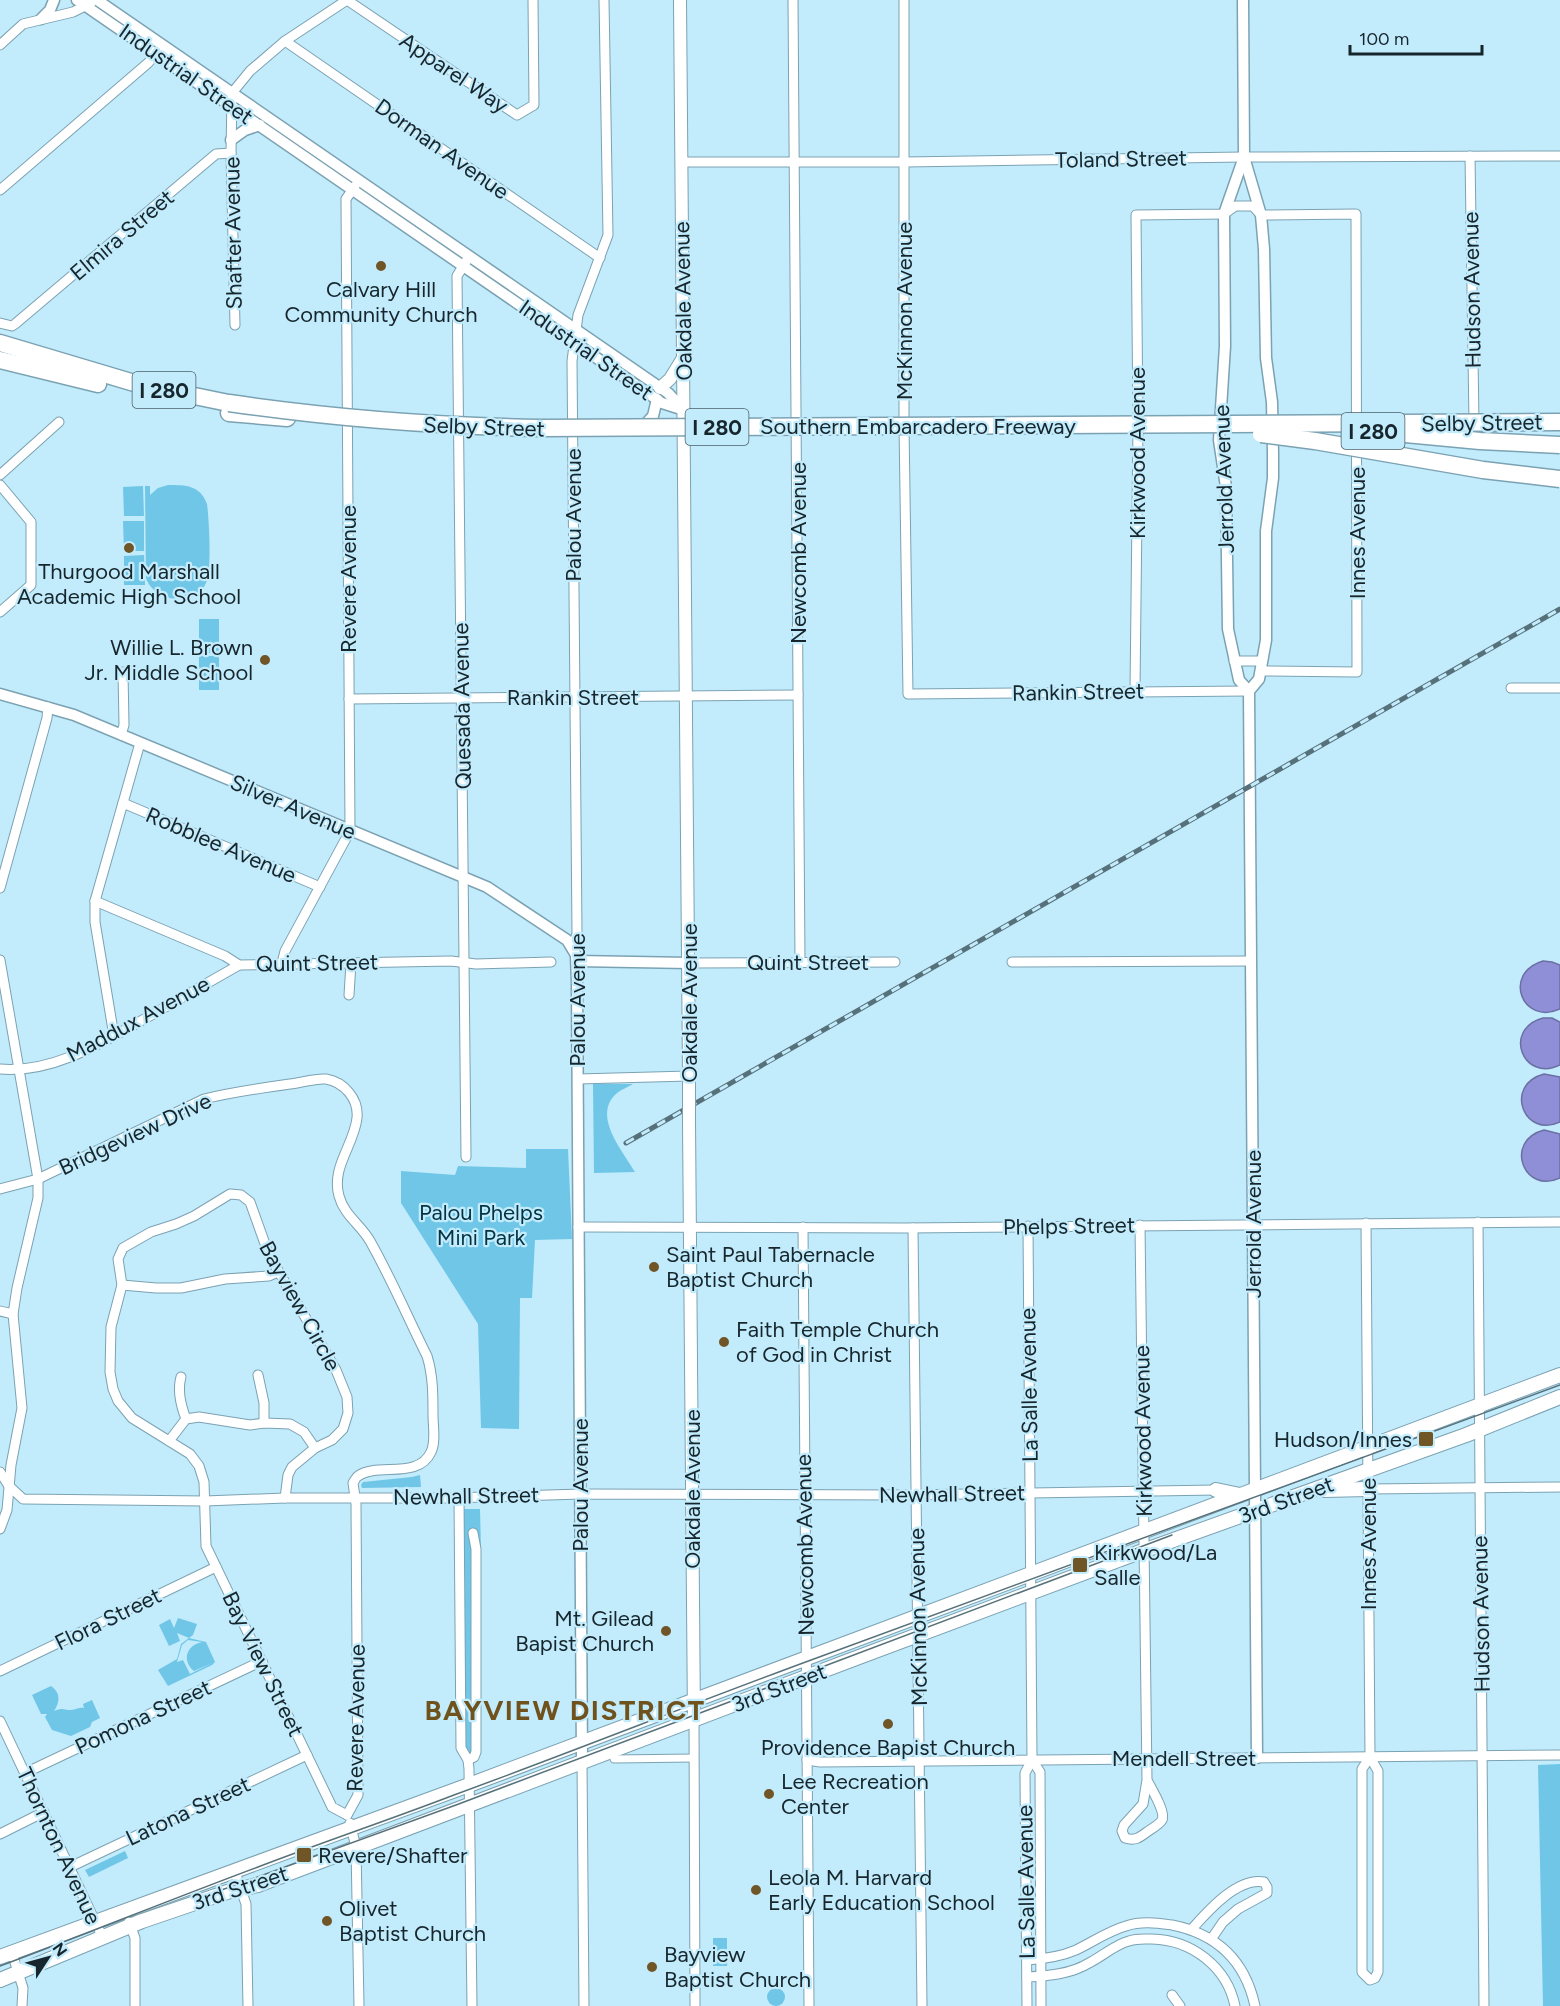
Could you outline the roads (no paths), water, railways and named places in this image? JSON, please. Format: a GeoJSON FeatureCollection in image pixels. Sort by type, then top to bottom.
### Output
{"type":"FeatureCollection","features":[{"type":"Feature","properties":{"kind":"highway","name":"Southern Embarcadero Freeway"},"geometry":{"type":"LineString","coordinates":[[0,335],[68,358],[229,402],[268,409],[385,420],[530,428],[1560,422]]}},
{"type":"Feature","properties":{"kind":"highway","name":"Southern Embarcadero Freeway"},"geometry":{"type":"LineString","coordinates":[[0,343],[179,394],[254,408],[457,431],[541,434],[1324,429],[1560,445]]}},
{"type":"Feature","properties":{"kind":"highway"},"geometry":{"type":"LineString","coordinates":[[0,354],[172,397],[194,401],[229,402]]}},
{"type":"Feature","properties":{"kind":"highway"},"geometry":{"type":"LineString","coordinates":[[0,360],[139,395],[215,411],[255,416],[341,419]]}},
{"type":"Feature","properties":{"kind":"highway"},"geometry":{"type":"LineString","coordinates":[[1185,429],[1276,435],[1483,470],[1560,479]]}},
{"type":"Feature","properties":{"kind":"main road","name":"Oakdale Avenue"},"geometry":{"type":"LineString","coordinates":[[680,0],[694,1721]]}},
{"type":"Feature","properties":{"kind":"main road"},"geometry":{"type":"LineString","coordinates":[[658,394],[684,357]]}},
{"type":"Feature","properties":{"kind":"main road","name":"3rd Street"},"geometry":{"type":"LineString","coordinates":[[6,1955],[235,1872],[350,1822],[469,1785],[1560,1375]]}},
{"type":"Feature","properties":{"kind":"main road","name":"3rd Street"},"geometry":{"type":"LineString","coordinates":[[0,1980],[187,1905],[258,1885],[918,1635],[1480,1430],[1560,1397]]}},
{"type":"Feature","properties":{"kind":"main road"},"geometry":{"type":"LineString","coordinates":[[1313,1490],[1368,1489]]}},
{"type":"Feature","properties":{"kind":"main road"},"geometry":{"type":"LineString","coordinates":[[1216,1490],[1240,1495]]}},
{"type":"Feature","properties":{"kind":"street"},"geometry":{"type":"LineString","coordinates":[[41,19],[50,10],[54,0]]}},
{"type":"Feature","properties":{"kind":"street"},"geometry":{"type":"LineString","coordinates":[[232,93],[250,71],[285,41],[347,0]]}},
{"type":"Feature","properties":{"kind":"street","name":"Apparel Way"},"geometry":{"type":"LineString","coordinates":[[347,0],[517,115],[534,105],[533,0]]}},
{"type":"Feature","properties":{"kind":"street","name":"Palou Avenue"},"geometry":{"type":"LineString","coordinates":[[584,2006],[577,961],[572,946],[577,934],[572,429],[575,330],[578,315],[608,235],[604,0]]}},
{"type":"Feature","properties":{"kind":"street","name":"Newcomb Avenue"},"geometry":{"type":"LineString","coordinates":[[793,0],[800,962]]}},
{"type":"Feature","properties":{"kind":"street","name":"McKinnon Avenue"},"geometry":{"type":"LineString","coordinates":[[904,0],[904,426],[908,694]]}},
{"type":"Feature","properties":{"kind":"street","name":"Jerrold Avenue"},"geometry":{"type":"LineString","coordinates":[[1243,0],[1244,157],[1261,215],[1264,249],[1266,358],[1273,424],[1273,478],[1266,531],[1266,640],[1259,679],[1249,691],[1257,1758]]}},
{"type":"Feature","properties":{"kind":"street"},"geometry":{"type":"LineString","coordinates":[[0,45],[23,24],[73,12],[89,1]]}},
{"type":"Feature","properties":{"kind":"street","name":"Industrial Street"},"geometry":{"type":"LineString","coordinates":[[89,1],[159,50],[232,106],[466,262],[574,341],[684,410]]}},
{"type":"Feature","properties":{"kind":"street","name":"Dorman Avenue"},"geometry":{"type":"LineString","coordinates":[[285,41],[600,258]]}},
{"type":"Feature","properties":{"kind":"street"},"geometry":{"type":"LineString","coordinates":[[0,190],[159,50]]}},
{"type":"Feature","properties":{"kind":"street","name":"Industrial Street"},"geometry":{"type":"LineString","coordinates":[[159,50],[232,93],[355,186]]}},
{"type":"Feature","properties":{"kind":"street","name":"Shafter Avenue"},"geometry":{"type":"LineString","coordinates":[[232,93],[235,325]]}},
{"type":"Feature","properties":{"kind":"street"},"geometry":{"type":"LineString","coordinates":[[231,140],[244,130],[260,125]]}},
{"type":"Feature","properties":{"kind":"street","name":"Elmira Street"},"geometry":{"type":"LineString","coordinates":[[0,323],[12,326],[15,324],[216,154],[231,153]]}},
{"type":"Feature","properties":{"kind":"street","name":"Hudson Avenue"},"geometry":{"type":"LineString","coordinates":[[1470,156],[1474,423]]}},
{"type":"Feature","properties":{"kind":"street","name":"Toland Street"},"geometry":{"type":"LineString","coordinates":[[682,162],[1560,156]]}},
{"type":"Feature","properties":{"kind":"street","name":"Jerrold Avenue"},"geometry":{"type":"LineString","coordinates":[[1244,157],[1224,214],[1225,346],[1220,452],[1226,487],[1228,629],[1239,680],[1249,691]]}},
{"type":"Feature","properties":{"kind":"street","name":"Revere Avenue"},"geometry":{"type":"LineString","coordinates":[[282,963],[285,951],[350,831],[349,699],[341,419],[346,199],[355,186]]}},
{"type":"Feature","properties":{"kind":"street"},"geometry":{"type":"LineString","coordinates":[[1224,214],[1234,206],[1253,207],[1261,215]]}},
{"type":"Feature","properties":{"kind":"street","name":"Kirkwood Avenue"},"geometry":{"type":"LineString","coordinates":[[1135,692],[1138,425],[1136,215],[1224,214]]}},
{"type":"Feature","properties":{"kind":"street","name":"Innes Avenue"},"geometry":{"type":"LineString","coordinates":[[1261,215],[1356,214],[1358,537],[1357,672],[1262,666]]}},
{"type":"Feature","properties":{"kind":"street","name":"Industrial Street"},"geometry":{"type":"LineString","coordinates":[[466,262],[575,330],[658,394]]}},
{"type":"Feature","properties":{"kind":"street","name":"Quesada Avenue"},"geometry":{"type":"LineString","coordinates":[[466,262],[457,276],[465,879],[466,1157]]}},
{"type":"Feature","properties":{"kind":"street"},"geometry":{"type":"LineString","coordinates":[[642,428],[653,416],[658,394]]}},
{"type":"Feature","properties":{"kind":"street","name":"Selby Street"},"geometry":{"type":"LineString","coordinates":[[341,419],[460,428],[572,429],[1125,426]]}},
{"type":"Feature","properties":{"kind":"street"},"geometry":{"type":"LineString","coordinates":[[0,475],[59,422]]}},
{"type":"Feature","properties":{"kind":"street","name":"Selby Street"},"geometry":{"type":"LineString","coordinates":[[1152,426],[1560,422]]}},
{"type":"Feature","properties":{"kind":"street"},"geometry":{"type":"LineString","coordinates":[[0,485],[31,522],[31,585],[0,612]]}},
{"type":"Feature","properties":{"kind":"street"},"geometry":{"type":"LineString","coordinates":[[1234,661],[1262,666]]}},
{"type":"Feature","properties":{"kind":"street"},"geometry":{"type":"LineString","coordinates":[[121,735],[123,672]]}},
{"type":"Feature","properties":{"kind":"street"},"geometry":{"type":"LineString","coordinates":[[1512,688],[1560,688]]}},
{"type":"Feature","properties":{"kind":"street","name":"Rankin Street"},"geometry":{"type":"LineString","coordinates":[[908,694],[1249,691]]}},
{"type":"Feature","properties":{"kind":"street","name":"Silver Avenue"},"geometry":{"type":"LineString","coordinates":[[0,694],[48,707],[121,735],[465,879],[496,894],[561,936],[572,946]]}},
{"type":"Feature","properties":{"kind":"street","name":"Rankin Street"},"geometry":{"type":"LineString","coordinates":[[349,699],[798,695]]}},
{"type":"Feature","properties":{"kind":"street"},"geometry":{"type":"LineString","coordinates":[[0,888],[47,718],[48,707]]}},
{"type":"Feature","properties":{"kind":"street"},"geometry":{"type":"LineString","coordinates":[[114,1036],[95,922],[95,902],[140,743]]}},
{"type":"Feature","properties":{"kind":"street","name":"Robblee Avenue"},"geometry":{"type":"LineString","coordinates":[[123,804],[320,887]]}},
{"type":"Feature","properties":{"kind":"street","name":"Quint Street"},"geometry":{"type":"LineString","coordinates":[[95,902],[225,956],[239,965],[551,962]]}},
{"type":"Feature","properties":{"kind":"street","name":"Quint Street"},"geometry":{"type":"LineString","coordinates":[[577,961],[895,962]]}},
{"type":"Feature","properties":{"kind":"street"},"geometry":{"type":"LineString","coordinates":[[1012,962],[1251,961]]}},
{"type":"Feature","properties":{"kind":"street"},"geometry":{"type":"LineString","coordinates":[[349,995],[351,963]]}},
{"type":"Feature","properties":{"kind":"street","name":"Maddux Avenue"},"geometry":{"type":"LineString","coordinates":[[0,1070],[18,1071],[45,1066],[84,1051],[239,965]]}},
{"type":"Feature","properties":{"kind":"street"},"geometry":{"type":"LineString","coordinates":[[0,966],[38,1179],[38,1198],[13,1314],[22,1408],[6,1510],[0,1529]]}},
{"type":"Feature","properties":{"kind":"street"},"geometry":{"type":"LineString","coordinates":[[578,1078],[689,1076]]}},
{"type":"Feature","properties":{"kind":"street","name":"Bridgeview Drive"},"geometry":{"type":"LineString","coordinates":[[0,1189],[23,1185],[38,1179],[204,1099],[230,1092],[324,1079],[344,1086],[356,1104],[357,1116],[339,1170],[337,1190],[339,1198],[376,1252],[427,1356],[431,1368],[432,1384],[431,1452],[423,1461],[411,1468],[368,1472],[358,1476],[353,1483],[355,1498]]}},
{"type":"Feature","properties":{"kind":"street","name":"Bayview Circle"},"geometry":{"type":"LineString","coordinates":[[205,1501],[204,1482],[199,1466],[190,1455],[132,1418],[118,1401],[113,1389],[111,1372],[111,1327],[122,1285],[118,1259],[123,1248],[128,1243],[151,1232],[194,1216],[230,1194],[241,1195],[250,1202],[262,1239],[278,1272],[336,1370],[347,1397],[348,1413],[343,1429],[332,1440],[315,1448],[292,1467],[288,1474],[285,1498]]}},
{"type":"Feature","properties":{"kind":"street","name":"Hudson Avenue"},"geometry":{"type":"LineString","coordinates":[[1478,1222],[1484,2006]]}},
{"type":"Feature","properties":{"kind":"street","name":"Phelps Street"},"geometry":{"type":"LineString","coordinates":[[578,1227],[1560,1222]]}},
{"type":"Feature","properties":{"kind":"street","name":"Innes Avenue"},"geometry":{"type":"LineString","coordinates":[[1366,1223],[1370,1757],[1378,1771],[1378,1972],[1375,1978],[1370,1980],[1362,1972],[1362,1769],[1370,1757]]}},
{"type":"Feature","properties":{"kind":"street","name":"Kirkwood Avenue"},"geometry":{"type":"LineString","coordinates":[[1140,1225],[1147,1780],[1143,1804],[1124,1825],[1122,1831],[1125,1838],[1138,1839],[1161,1822],[1163,1817],[1162,1810],[1147,1780]]}},
{"type":"Feature","properties":{"kind":"street","name":"La Salle Avenue"},"geometry":{"type":"LineString","coordinates":[[1027,2006],[1025,1773],[1032,1760],[1028,1226]]}},
{"type":"Feature","properties":{"kind":"street","name":"Newcomb Avenue"},"geometry":{"type":"LineString","coordinates":[[803,1227],[809,2006]]}},
{"type":"Feature","properties":{"kind":"street","name":"McKinnon Avenue"},"geometry":{"type":"LineString","coordinates":[[913,1227],[922,2006]]}},
{"type":"Feature","properties":{"kind":"street"},"geometry":{"type":"LineString","coordinates":[[122,1285],[181,1288],[225,1279],[269,1276],[278,1272]]}},
{"type":"Feature","properties":{"kind":"street"},"geometry":{"type":"LineString","coordinates":[[0,1311],[13,1314]]}},
{"type":"Feature","properties":{"kind":"street"},"geometry":{"type":"LineString","coordinates":[[258,1376],[264,1403],[264,1423]]}},
{"type":"Feature","properties":{"kind":"street"},"geometry":{"type":"LineString","coordinates":[[181,1377],[180,1399],[186,1419]]}},
{"type":"Feature","properties":{"kind":"street"},"geometry":{"type":"LineString","coordinates":[[169,1441],[186,1419],[199,1417],[250,1425],[279,1423],[297,1427],[304,1432],[315,1448]]}},
{"type":"Feature","properties":{"kind":"street"},"geometry":{"type":"LineString","coordinates":[[0,1472],[9,1486]]}},
{"type":"Feature","properties":{"kind":"street","name":"Newhall Street"},"geometry":{"type":"LineString","coordinates":[[9,1486],[24,1499],[205,1501],[581,1494],[916,1495],[1216,1490]]}},
{"type":"Feature","properties":{"kind":"street"},"geometry":{"type":"LineString","coordinates":[[1368,1489],[1560,1487]]}},
{"type":"Feature","properties":{"kind":"street","name":"Revere Avenue"},"geometry":{"type":"LineString","coordinates":[[350,1822],[358,1795],[355,1498]]}},
{"type":"Feature","properties":{"kind":"street"},"geometry":{"type":"LineString","coordinates":[[459,1498],[461,1748],[468,1760],[470,1804],[472,2006]]}},
{"type":"Feature","properties":{"kind":"street","name":"Bay View Street"},"geometry":{"type":"LineString","coordinates":[[205,1501],[206,1546],[332,1807],[350,1822]]}},
{"type":"Feature","properties":{"kind":"street"},"geometry":{"type":"LineString","coordinates":[[468,1760],[474,1757],[476,1752],[476,1549],[473,1533]]}},
{"type":"Feature","properties":{"kind":"street","name":"Flora Street"},"geometry":{"type":"LineString","coordinates":[[0,1671],[216,1567]]}},
{"type":"Feature","properties":{"kind":"street","name":"Pomona Street"},"geometry":{"type":"LineString","coordinates":[[25,1773],[262,1661]]}},
{"type":"Feature","properties":{"kind":"street","name":"Thornton Avenue"},"geometry":{"type":"LineString","coordinates":[[0,1721],[103,1938]]}},
{"type":"Feature","properties":{"kind":"street","name":"Oakdale Avenue"},"geometry":{"type":"LineString","coordinates":[[694,1721],[695,2006]]}},
{"type":"Feature","properties":{"kind":"street","name":"Latona Street"},"geometry":{"type":"LineString","coordinates":[[70,1866],[307,1755]]}},
{"type":"Feature","properties":{"kind":"street","name":"Mendell Street"},"geometry":{"type":"LineString","coordinates":[[807,1760],[820,1762],[1560,1755]]}},
{"type":"Feature","properties":{"kind":"street"},"geometry":{"type":"LineString","coordinates":[[614,1759],[694,1758]]}},
{"type":"Feature","properties":{"kind":"street","name":"La Salle Avenue"},"geometry":{"type":"LineString","coordinates":[[1032,1760],[1040,1772],[1041,2006]]}},
{"type":"Feature","properties":{"kind":"street"},"geometry":{"type":"LineString","coordinates":[[0,1834],[44,1812]]}},
{"type":"Feature","properties":{"kind":"street"},"geometry":{"type":"LineString","coordinates":[[350,1822],[356,1847],[359,2006]]}},
{"type":"Feature","properties":{"kind":"street"},"geometry":{"type":"LineString","coordinates":[[235,1872],[246,1904],[248,2006]]}},
{"type":"Feature","properties":{"kind":"street"},"geometry":{"type":"LineString","coordinates":[[1191,1930],[1220,1900],[1239,1887],[1257,1880],[1264,1882],[1267,1893],[1238,1909],[1223,1922],[1212,1938]]}},
{"type":"Feature","properties":{"kind":"street"},"geometry":{"type":"LineString","coordinates":[[125,1911],[135,1938],[135,2006]]}},
{"type":"Feature","properties":{"kind":"street"},"geometry":{"type":"LineString","coordinates":[[1027,1960],[1066,1954],[1128,1925],[1159,1923],[1191,1930],[1212,1938],[1230,1953],[1245,1976],[1255,2006]]}},
{"type":"Feature","properties":{"kind":"street"},"geometry":{"type":"LineString","coordinates":[[1027,1977],[1042,1977],[1074,1971],[1132,1940],[1162,1939],[1178,1943],[1202,1954],[1226,1981],[1235,2006]]}},
{"type":"Feature","properties":{"kind":"street"},"geometry":{"type":"LineString","coordinates":[[6,1955],[19,1973],[23,1988],[22,2006]]}},
{"type":"Feature","properties":{"kind":"street"},"geometry":{"type":"LineString","coordinates":[[1172,1995],[1180,2006]]}},
{"type":"Feature","properties":{"kind":"tram line"},"geometry":{"type":"LineString","coordinates":[[0,1966],[776,1673],[1560,1385]]}},
{"type":"Feature","properties":{"kind":"tram line"},"geometry":{"type":"LineString","coordinates":[[205,1896],[456,1805],[1172,1535]]}},
{"type":"Feature","properties":{"kind":"railway"},"geometry":{"type":"LineString","coordinates":[[626,1143],[1560,609]]}},
{"type":"Feature","properties":{"kind":"place","name":"Calvary Hill Community Church"},"geometry":{"type":"Point","coordinates":[381,266]}},
{"type":"Feature","properties":{"kind":"place","name":"Thurgood Marshall Academic High School"},"geometry":{"type":"Point","coordinates":[129,548]}},
{"type":"Feature","properties":{"kind":"place","name":"Willie L. Brown Jr. Middle School"},"geometry":{"type":"Point","coordinates":[265,660]}},
{"type":"Feature","properties":{"kind":"place","name":"Saint Paul Tabernacle Baptist Church"},"geometry":{"type":"Point","coordinates":[654,1267]}},
{"type":"Feature","properties":{"kind":"place","name":"Faith Temple Church of God in Christ"},"geometry":{"type":"Point","coordinates":[724,1342]}},
{"type":"Feature","properties":{"kind":"place","name":"Hudson/Innes"},"geometry":{"type":"Point","coordinates":[1426,1439]}},
{"type":"Feature","properties":{"kind":"place","name":"Kirkwood/La Salle"},"geometry":{"type":"Point","coordinates":[1080,1565]}},
{"type":"Feature","properties":{"kind":"place","name":"Mt. Gilead Bapist Church"},"geometry":{"type":"Point","coordinates":[666,1631]}},
{"type":"Feature","properties":{"kind":"place","name":"Providence Bapist Church"},"geometry":{"type":"Point","coordinates":[888,1724]}},
{"type":"Feature","properties":{"kind":"place","name":"Lee Recreation Center"},"geometry":{"type":"Point","coordinates":[769,1794]}},
{"type":"Feature","properties":{"kind":"place","name":"Revere/Shafter"},"geometry":{"type":"Point","coordinates":[304,1855]}},
{"type":"Feature","properties":{"kind":"place","name":"Leola M. Harvard Early Education School"},"geometry":{"type":"Point","coordinates":[756,1890]}},
{"type":"Feature","properties":{"kind":"place","name":"Olivet Baptist Church"},"geometry":{"type":"Point","coordinates":[327,1921]}},
{"type":"Feature","properties":{"kind":"place","name":"Bayview Baptist Church"},"geometry":{"type":"Point","coordinates":[652,1967]}},
{"type":"Feature","properties":{"kind":"district","name":"BAYVIEW DISTRICT"},"geometry":{"type":"Point","coordinates":[565,1710]}},
{"type":"Feature","properties":{"kind":"park label","name":"Palou Phelps Mini Park"},"geometry":{"type":"Point","coordinates":[481,1224]}}]}
